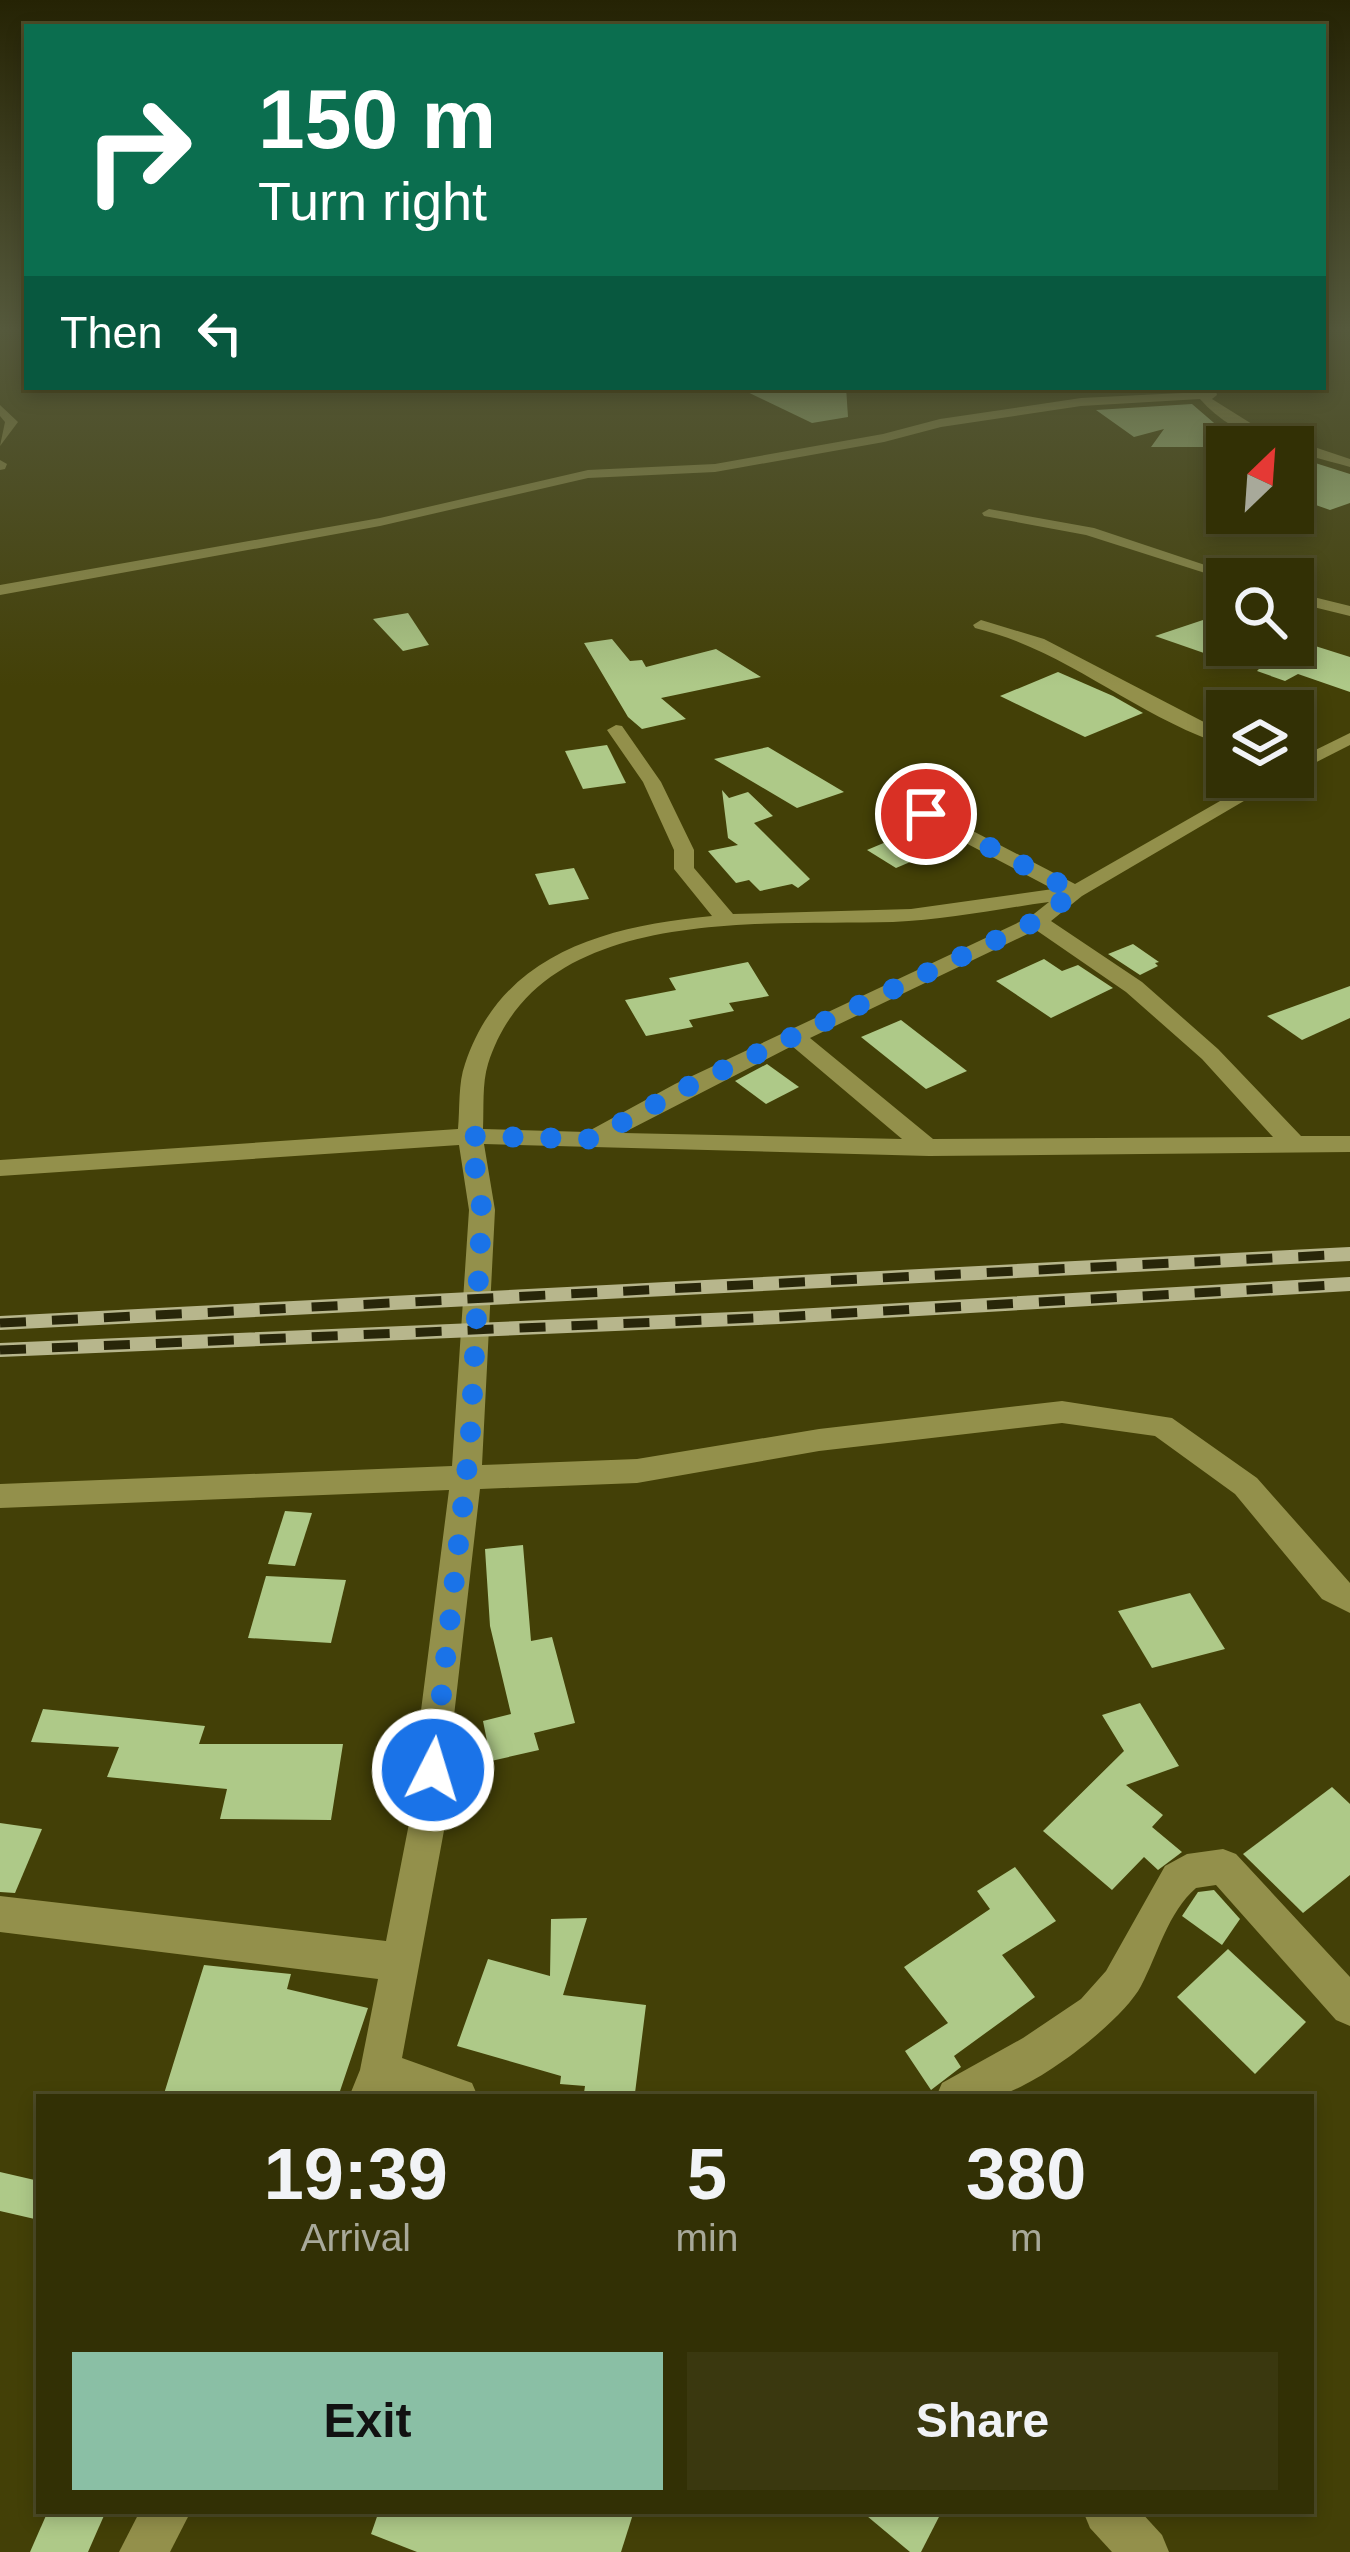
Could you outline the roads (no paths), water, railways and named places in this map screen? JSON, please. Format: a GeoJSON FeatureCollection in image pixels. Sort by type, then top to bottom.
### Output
{"type":"FeatureCollection","features":[{"type":"Feature","properties":{"kind":"street"},"geometry":{"type":"LineString","coordinates":[[0,590],[380,522],[588,474],[715,468],[826,448]]}},
{"type":"Feature","properties":{"kind":"street"},"geometry":{"type":"LineString","coordinates":[[1306,448],[1350,463]]}},
{"type":"Feature","properties":{"kind":"street"},"geometry":{"type":"LineString","coordinates":[[989,512],[1111,536],[1206,568]]}},
{"type":"Feature","properties":{"kind":"street"},"geometry":{"type":"LineString","coordinates":[[1314,602],[1350,611]]}},
{"type":"Feature","properties":{"kind":"street"},"geometry":{"type":"LineString","coordinates":[[981,625],[1013,630],[1051,645],[1125,691],[1206,730]]}},
{"type":"Feature","properties":{"kind":"street"},"geometry":{"type":"LineString","coordinates":[[616,730],[665,809],[684,850],[684,869],[727,920]]}},
{"type":"Feature","properties":{"kind":"street"},"geometry":{"type":"LineString","coordinates":[[1314,757],[1350,739]]}},
{"type":"Feature","properties":{"kind":"street"},"geometry":{"type":"LineString","coordinates":[[889,794],[1075,892]]}},
{"type":"Feature","properties":{"kind":"street"},"geometry":{"type":"LineString","coordinates":[[592,1139],[683,1089],[1036,921],[1075,892],[1239,798]]}},
{"type":"Feature","properties":{"kind":"street"},"geometry":{"type":"LineString","coordinates":[[439,2094],[375,2084],[432,1798],[434,1742],[468,1459],[482,1210],[470,1136],[475,1067],[494,1026],[525,987],[593,944],[644,929],[727,920],[911,915],[1075,892]]}},
{"type":"Feature","properties":{"kind":"street"},"geometry":{"type":"LineString","coordinates":[[1036,921],[1134,987],[1210,1054],[1294,1144]]}},
{"type":"Feature","properties":{"kind":"street"},"geometry":{"type":"LineString","coordinates":[[796,1038],[929,1148]]}},
{"type":"Feature","properties":{"kind":"street"},"geometry":{"type":"LineString","coordinates":[[0,1168],[470,1136],[929,1148],[1350,1144]]}},
{"type":"Feature","properties":{"kind":"street"},"geometry":{"type":"LineString","coordinates":[[0,1496],[468,1459],[637,1471],[819,1440],[1062,1412],[1162,1426],[1246,1486],[1333,1589],[1350,1599]]}},
{"type":"Feature","properties":{"kind":"street"},"geometry":{"type":"LineString","coordinates":[[961,2094],[1064,2036],[1112,1996],[1139,1958],[1172,1884],[1185,1872],[1223,1866],[1350,2006]]}},
{"type":"Feature","properties":{"kind":"street"},"geometry":{"type":"LineString","coordinates":[[0,1914],[123,1924],[292,1952],[401,1962]]}},
{"type":"Feature","properties":{"kind":"street"},"geometry":{"type":"LineString","coordinates":[[143,2552],[165,2514]]}},
{"type":"Feature","properties":{"kind":"street"},"geometry":{"type":"LineString","coordinates":[[1110,2514],[1145,2552]]}},
{"type":"Feature","properties":{"kind":"railway"},"geometry":{"type":"LineString","coordinates":[[0,1323],[1350,1254]]}},
{"type":"Feature","properties":{"kind":"railway"},"geometry":{"type":"LineString","coordinates":[[0,1350],[779,1317],[1350,1284]]}}]}
